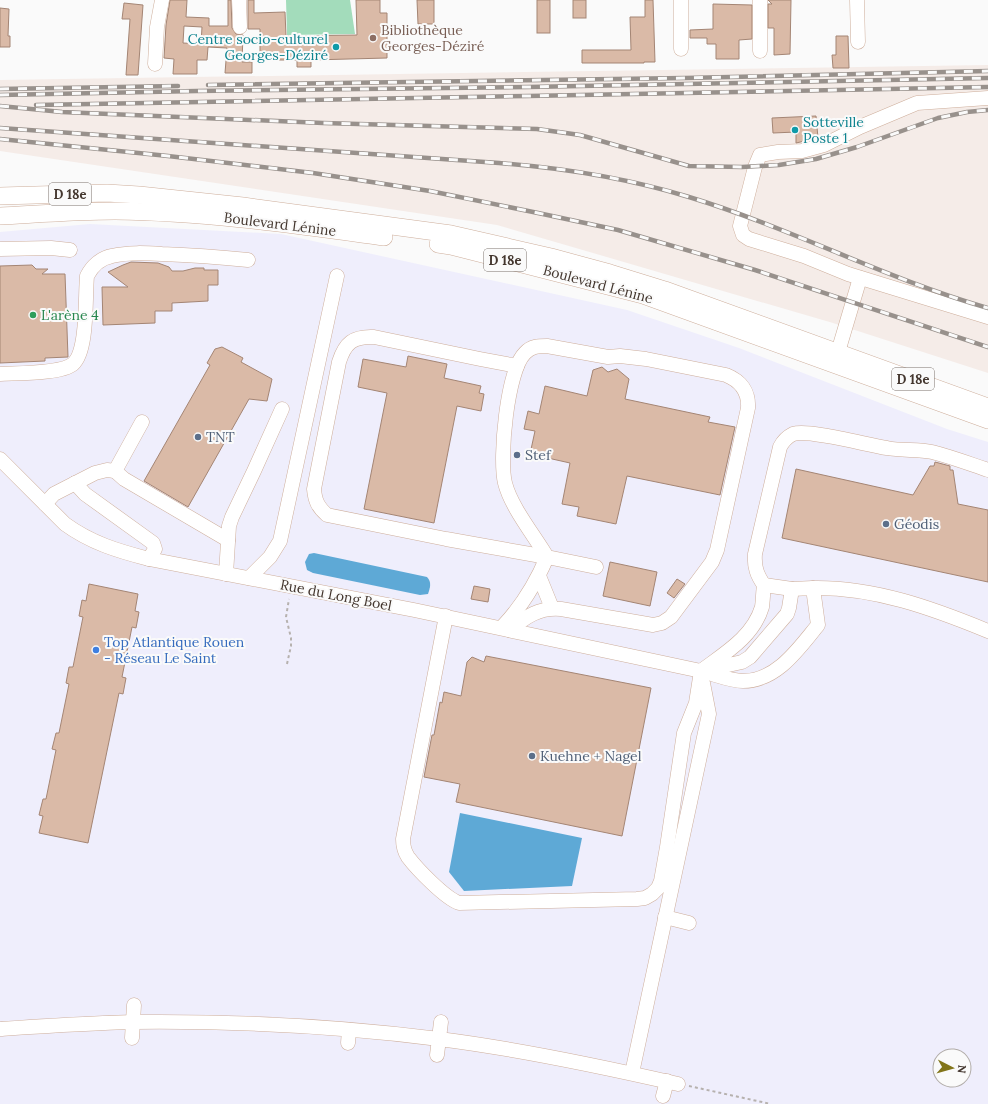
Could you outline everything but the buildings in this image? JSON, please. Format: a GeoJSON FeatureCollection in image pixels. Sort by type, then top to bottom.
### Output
{"type":"FeatureCollection","features":[{"type":"Feature","properties":{"kind":"main road","name":"D 18e"},"geometry":{"type":"LineString","coordinates":[[0,196],[107,193],[140,195],[242,206],[451,234],[551,256],[679,295],[988,407]]}},
{"type":"Feature","properties":{"kind":"main road","name":"Boulevard Lénine"},"geometry":{"type":"LineString","coordinates":[[0,216],[115,211],[180,214],[264,220],[451,246],[643,295],[988,420]]}},
{"type":"Feature","properties":{"kind":"street"},"geometry":{"type":"LineString","coordinates":[[155,64],[157,27],[162,0]]}},
{"type":"Feature","properties":{"kind":"street"},"geometry":{"type":"LineString","coordinates":[[239,0],[240,27]]}},
{"type":"Feature","properties":{"kind":"street"},"geometry":{"type":"LineString","coordinates":[[681,0],[681,49]]}},
{"type":"Feature","properties":{"kind":"street"},"geometry":{"type":"LineString","coordinates":[[760,0],[760,51]]}},
{"type":"Feature","properties":{"kind":"street"},"geometry":{"type":"LineString","coordinates":[[857,0],[858,42]]}},
{"type":"Feature","properties":{"kind":"street"},"geometry":{"type":"LineString","coordinates":[[988,98],[917,103],[860,127],[824,145],[802,151],[778,152],[760,155],[755,167],[752,184],[741,221],[741,231],[743,235],[749,239],[804,256],[860,278],[988,318]]}},
{"type":"Feature","properties":{"kind":"street"},"geometry":{"type":"LineString","coordinates":[[0,249],[51,248],[70,250]]}},
{"type":"Feature","properties":{"kind":"street"},"geometry":{"type":"LineString","coordinates":[[0,374],[33,373],[56,370],[66,368],[73,364],[78,357],[83,341],[87,276],[91,269],[104,259],[113,256],[140,253],[248,260]]}},
{"type":"Feature","properties":{"kind":"street"},"geometry":{"type":"LineString","coordinates":[[249,578],[270,557],[280,541],[337,276]]}},
{"type":"Feature","properties":{"kind":"street"},"geometry":{"type":"LineString","coordinates":[[838,352],[860,278]]}},
{"type":"Feature","properties":{"kind":"street"},"geometry":{"type":"LineString","coordinates":[[517,366],[374,337],[362,336],[354,339],[342,352],[339,362],[315,477],[314,498],[317,505],[327,515],[446,540],[596,567]]}},
{"type":"Feature","properties":{"kind":"street"},"geometry":{"type":"LineString","coordinates":[[505,629],[535,612],[552,608],[653,625],[662,623],[671,617],[712,562],[717,550],[747,416],[748,400],[742,385],[734,378],[646,359],[620,356],[608,357],[548,346],[538,346],[530,349],[524,354],[517,366],[506,414],[503,462],[505,482],[512,502],[547,557]]}},
{"type":"Feature","properties":{"kind":"street"},"geometry":{"type":"LineString","coordinates":[[226,574],[228,540],[232,517],[282,409]]}},
{"type":"Feature","properties":{"kind":"street"},"geometry":{"type":"LineString","coordinates":[[115,471],[142,422]]}},
{"type":"Feature","properties":{"kind":"street"},"geometry":{"type":"LineString","coordinates":[[446,616],[403,839],[407,856],[452,900],[459,903],[645,898],[658,888],[661,881],[684,733],[696,703],[701,670],[747,634],[762,606],[764,585],[758,577],[756,570],[756,554],[780,447],[784,440],[793,434],[802,433],[816,435],[888,448],[931,452],[954,458],[988,470]]}},
{"type":"Feature","properties":{"kind":"street","name":"Rue du Long Boel"},"geometry":{"type":"LineString","coordinates":[[0,459],[65,524],[96,543],[117,551],[149,559],[446,616],[701,670],[743,681],[758,678],[777,669],[786,662],[818,625],[813,588]]}},
{"type":"Feature","properties":{"kind":"street"},"geometry":{"type":"LineString","coordinates":[[45,504],[54,494],[95,473],[106,470],[115,471],[124,479],[228,540]]}},
{"type":"Feature","properties":{"kind":"street"},"geometry":{"type":"LineString","coordinates":[[75,483],[85,494],[153,543],[155,549],[149,559]]}},
{"type":"Feature","properties":{"kind":"street"},"geometry":{"type":"LineString","coordinates":[[505,629],[522,605],[539,576],[547,557]]}},
{"type":"Feature","properties":{"kind":"street"},"geometry":{"type":"LineString","coordinates":[[539,576],[552,608]]}},
{"type":"Feature","properties":{"kind":"street"},"geometry":{"type":"LineString","coordinates":[[764,585],[792,589],[833,588],[854,590],[905,601],[954,617],[988,631]]}},
{"type":"Feature","properties":{"kind":"street"},"geometry":{"type":"LineString","coordinates":[[701,670],[742,662],[750,657],[787,614],[790,608],[792,589]]}},
{"type":"Feature","properties":{"kind":"street"},"geometry":{"type":"LineString","coordinates":[[632,1073],[709,714],[701,670]]}},
{"type":"Feature","properties":{"kind":"street"},"geometry":{"type":"LineString","coordinates":[[665,917],[689,923]]}},
{"type":"Feature","properties":{"kind":"street"},"geometry":{"type":"LineString","coordinates":[[132,1038],[134,1006]]}},
{"type":"Feature","properties":{"kind":"street"},"geometry":{"type":"LineString","coordinates":[[0,1029],[68,1024],[209,1022],[268,1024],[348,1037],[439,1039],[576,1062],[673,1082],[663,1096]]}},
{"type":"Feature","properties":{"kind":"street"},"geometry":{"type":"LineString","coordinates":[[437,1055],[441,1022]]}},
{"type":"Feature","properties":{"kind":"path"},"geometry":{"type":"LineString","coordinates":[[287,664],[291,638],[286,617],[291,586]]}},
{"type":"Feature","properties":{"kind":"path"},"geometry":{"type":"LineString","coordinates":[[673,1082],[771,1104]]}},
{"type":"Feature","properties":{"kind":"shaded area"},"geometry":{"type":"Polygon","coordinates":[[[988,65],[988,373],[833,323],[497,225],[0,151],[0,80],[988,65]]]}},
{"type":"Feature","properties":{"kind":"shaded area"},"geometry":{"type":"Polygon","coordinates":[[[90,224],[281,234],[627,310],[739,348],[947,429],[988,442],[988,1104],[0,1104],[0,232],[90,224]]]}},
{"type":"Feature","properties":{"kind":"green space"},"geometry":{"type":"Polygon","coordinates":[[[286,0],[350,0],[355,34],[287,35],[286,0]]]}},
{"type":"Feature","properties":{"kind":"water"},"geometry":{"type":"Polygon","coordinates":[[[314,553],[427,577],[430,583],[428,594],[420,595],[313,573],[307,570],[305,562],[309,554],[314,553]]]}},
{"type":"Feature","properties":{"kind":"water"},"geometry":{"type":"Polygon","coordinates":[[[460,813],[582,838],[572,886],[464,891],[449,872],[460,813]]]}},
{"type":"Feature","properties":{"kind":"railway"},"geometry":{"type":"LineString","coordinates":[[208,85],[685,78],[988,71]]}},
{"type":"Feature","properties":{"kind":"railway"},"geometry":{"type":"LineString","coordinates":[[0,95],[988,78]]}},
{"type":"Feature","properties":{"kind":"railway"},"geometry":{"type":"LineString","coordinates":[[0,89],[178,86]]}},
{"type":"Feature","properties":{"kind":"railway"},"geometry":{"type":"LineString","coordinates":[[36,105],[988,87]]}},
{"type":"Feature","properties":{"kind":"railway"},"geometry":{"type":"LineString","coordinates":[[0,106],[62,112],[323,123],[537,129],[580,135],[689,166],[742,167],[779,165],[816,159],[857,147],[938,118],[967,112],[988,110]]}},
{"type":"Feature","properties":{"kind":"railway"},"geometry":{"type":"LineString","coordinates":[[0,128],[499,163],[571,171],[619,179],[666,190],[727,209],[913,283],[988,308]]}},
{"type":"Feature","properties":{"kind":"railway"},"geometry":{"type":"LineString","coordinates":[[0,139],[168,156],[313,173],[430,191],[538,213],[618,230],[755,270],[988,347]]}},
{"type":"Feature","properties":{"kind":"place","name":"Bibliothèque Georges-Déziré"},"geometry":{"type":"Point","coordinates":[373,38]}},
{"type":"Feature","properties":{"kind":"place","name":"Centre socio-culturel Georges-Déziré"},"geometry":{"type":"Point","coordinates":[336,47]}},
{"type":"Feature","properties":{"kind":"place","name":"Sotteville Poste 1"},"geometry":{"type":"Point","coordinates":[795,130]}},
{"type":"Feature","properties":{"kind":"place","name":"L'arène 4"},"geometry":{"type":"Point","coordinates":[33,315]}},
{"type":"Feature","properties":{"kind":"place","name":"TNT"},"geometry":{"type":"Point","coordinates":[198,437]}},
{"type":"Feature","properties":{"kind":"place","name":"Stef"},"geometry":{"type":"Point","coordinates":[517,455]}},
{"type":"Feature","properties":{"kind":"place","name":"Géodis"},"geometry":{"type":"Point","coordinates":[886,524]}},
{"type":"Feature","properties":{"kind":"place","name":"Top Atlantique Rouen - Réseau Le Saint"},"geometry":{"type":"Point","coordinates":[96,650]}},
{"type":"Feature","properties":{"kind":"place","name":"Kuehne + Nagel"},"geometry":{"type":"Point","coordinates":[532,756]}}]}
